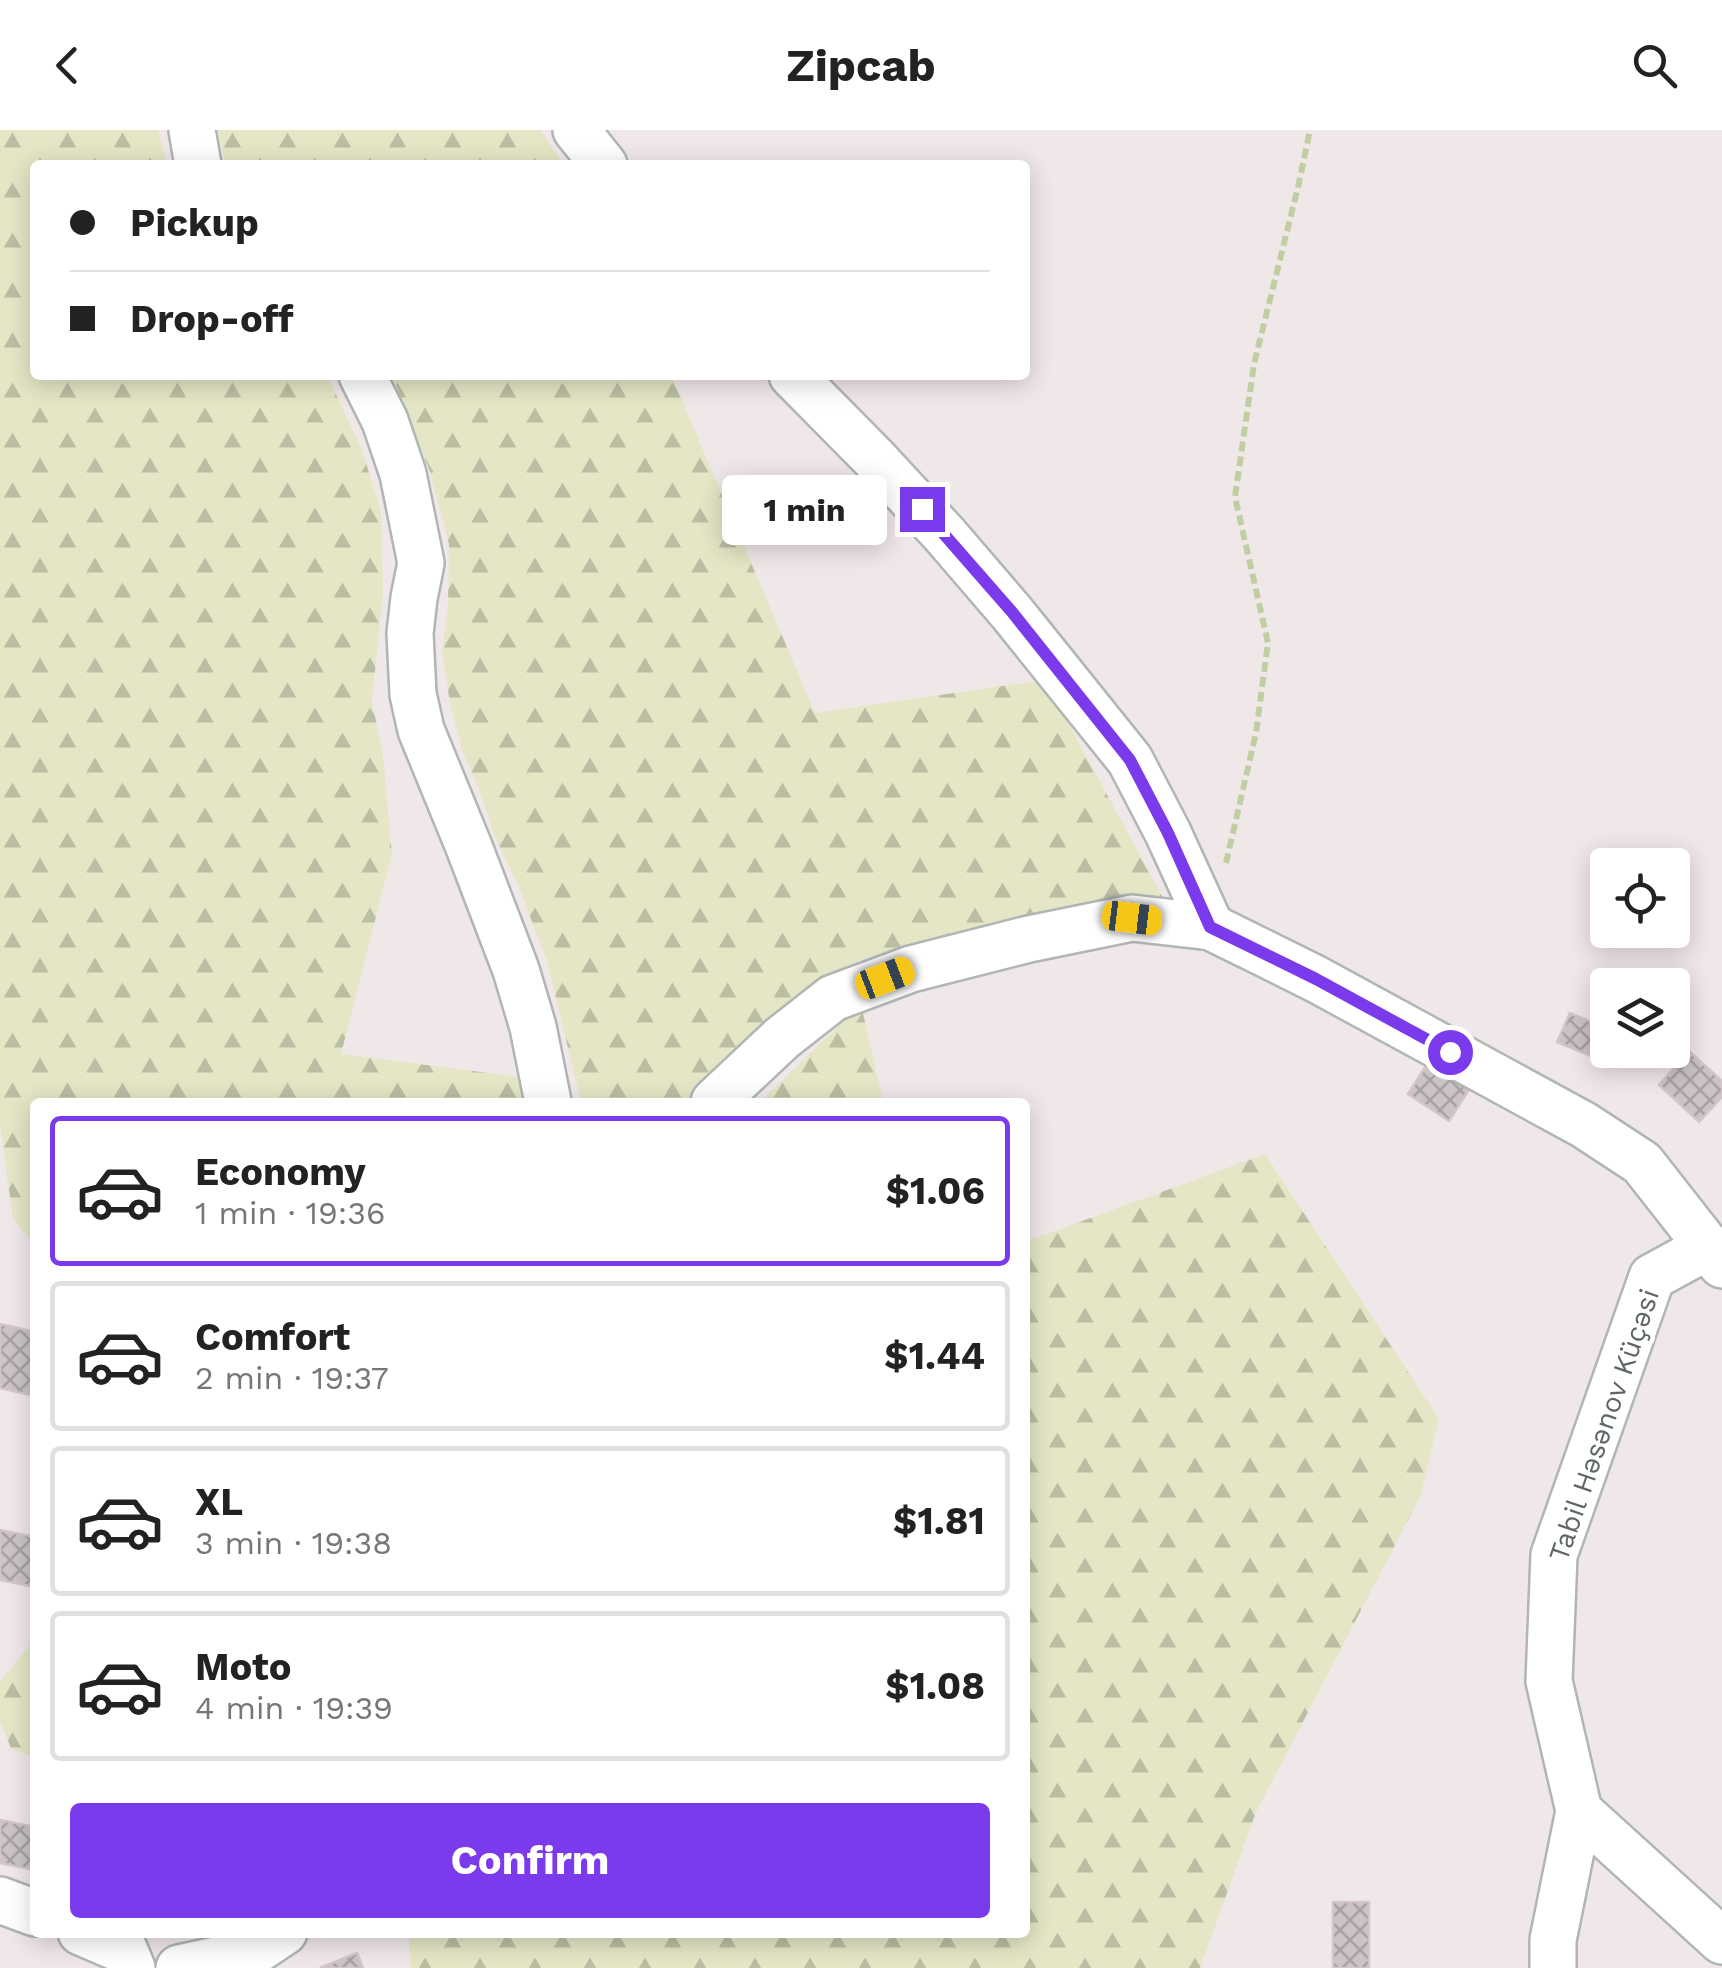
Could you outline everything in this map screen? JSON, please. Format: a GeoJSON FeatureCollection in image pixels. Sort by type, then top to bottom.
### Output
{"type":"FeatureCollection","features":[{"type":"Feature","properties":{"kind":"street"},"geometry":{"type":"LineString","coordinates":[[192,130],[197,160]]}},
{"type":"Feature","properties":{"kind":"street"},"geometry":{"type":"LineString","coordinates":[[576,130],[600,160]]}},
{"type":"Feature","properties":{"kind":"street"},"geometry":{"type":"LineString","coordinates":[[364,380],[385,421],[402,474],[420,563],[410,633],[413,694],[421,730],[516,970],[533,1027],[547,1098]]}},
{"type":"Feature","properties":{"kind":"street"},"geometry":{"type":"LineString","coordinates":[[797,380],[956,548],[1130,760],[1210,927]]}},
{"type":"Feature","properties":{"kind":"street","name":"Tabil Həsənov Küçəsi"},"geometry":{"type":"LineString","coordinates":[[718,1098],[782,1038],[833,998],[911,969],[1132,918],[1210,927],[1316,979],[1584,1124],[1642,1163],[1715,1255],[1652,1278],[1554,1555],[1549,1681],[1579,1811],[1552,1940],[1553,1968]]}},
{"type":"Feature","properties":{"kind":"street"},"geometry":{"type":"LineString","coordinates":[[1579,1811],[1722,1940]]}},
{"type":"Feature","properties":{"kind":"street"},"geometry":{"type":"LineString","coordinates":[[95,1938],[124,1951],[132,1968]]}},
{"type":"Feature","properties":{"kind":"street"},"geometry":{"type":"LineString","coordinates":[[179,1968],[254,1952],[275,1938]]}},
{"type":"Feature","properties":{"kind":"path"},"geometry":{"type":"LineString","coordinates":[[1224,869],[1256,733],[1268,643],[1235,497],[1254,364],[1310,130]]}},
{"type":"Feature","properties":{"kind":"green space"},"geometry":{"type":"Polygon","coordinates":[[[0,130],[158,130],[166,160],[30,160],[30,380],[329,380],[362,450],[381,512],[383,592],[372,701],[383,756],[392,854],[341,1054],[527,1078],[534,1098],[30,1098],[30,1239],[13,1219],[0,1123],[0,130]]]}},
{"type":"Feature","properties":{"kind":"green space"},"geometry":{"type":"Polygon","coordinates":[[[218,130],[540,130],[561,160],[225,160],[218,130]]]}},
{"type":"Feature","properties":{"kind":"green space"},"geometry":{"type":"Polygon","coordinates":[[[394,380],[673,380],[815,713],[1045,680],[1163,898],[861,959],[765,1030],[704,1098],[580,1098],[547,961],[463,753],[450,703],[442,651],[448,606],[449,544],[429,469],[394,380]]]}},
{"type":"Feature","properties":{"kind":"green space"},"geometry":{"type":"Polygon","coordinates":[[[861,1004],[882,1098],[764,1098],[861,1004]]]}},
{"type":"Feature","properties":{"kind":"green space"},"geometry":{"type":"Polygon","coordinates":[[[1265,1154],[1439,1419],[1420,1497],[1256,1812],[1200,1968],[410,1968],[409,1938],[1030,1938],[1030,1240],[1265,1154]]]}},
{"type":"Feature","properties":{"kind":"green space"},"geometry":{"type":"Polygon","coordinates":[[[30,1645],[30,1756],[11,1748],[0,1721],[0,1682],[30,1645]]]}},
{"type":"Feature","properties":{"kind":"building"},"geometry":{"type":"Polygon","coordinates":[[[1570,1013],[1590,1021],[1590,1056],[1557,1042],[1570,1013]]]}},
{"type":"Feature","properties":{"kind":"building"},"geometry":{"type":"Polygon","coordinates":[[[1690,1052],[1722,1081],[1722,1097],[1699,1122],[1659,1085],[1674,1068],[1690,1068],[1690,1052]]]}},
{"type":"Feature","properties":{"kind":"building"},"geometry":{"type":"Polygon","coordinates":[[[1431,1058],[1472,1085],[1449,1121],[1408,1094],[1431,1058]]]}},
{"type":"Feature","properties":{"kind":"building"},"geometry":{"type":"Polygon","coordinates":[[[0,1324],[30,1331],[30,1395],[0,1388],[0,1324]]]}},
{"type":"Feature","properties":{"kind":"building"},"geometry":{"type":"Polygon","coordinates":[[[0,1530],[30,1536],[30,1586],[0,1580],[0,1530]]]}},
{"type":"Feature","properties":{"kind":"building"},"geometry":{"type":"Polygon","coordinates":[[[0,1820],[30,1826],[30,1869],[0,1863],[0,1820]]]}},
{"type":"Feature","properties":{"kind":"building"},"geometry":{"type":"Polygon","coordinates":[[[1333,1902],[1369,1902],[1369,1968],[1333,1968],[1333,1902]]]}},
{"type":"Feature","properties":{"kind":"building"},"geometry":{"type":"Polygon","coordinates":[[[357,1953],[363,1968],[320,1968],[357,1953]]]}},
{"type":"Feature","properties":{"kind":"route"},"geometry":{"type":"LineString","coordinates":[[922,509],[1012,612],[1130,760],[1210,927],[1450,1052]]}}]}
